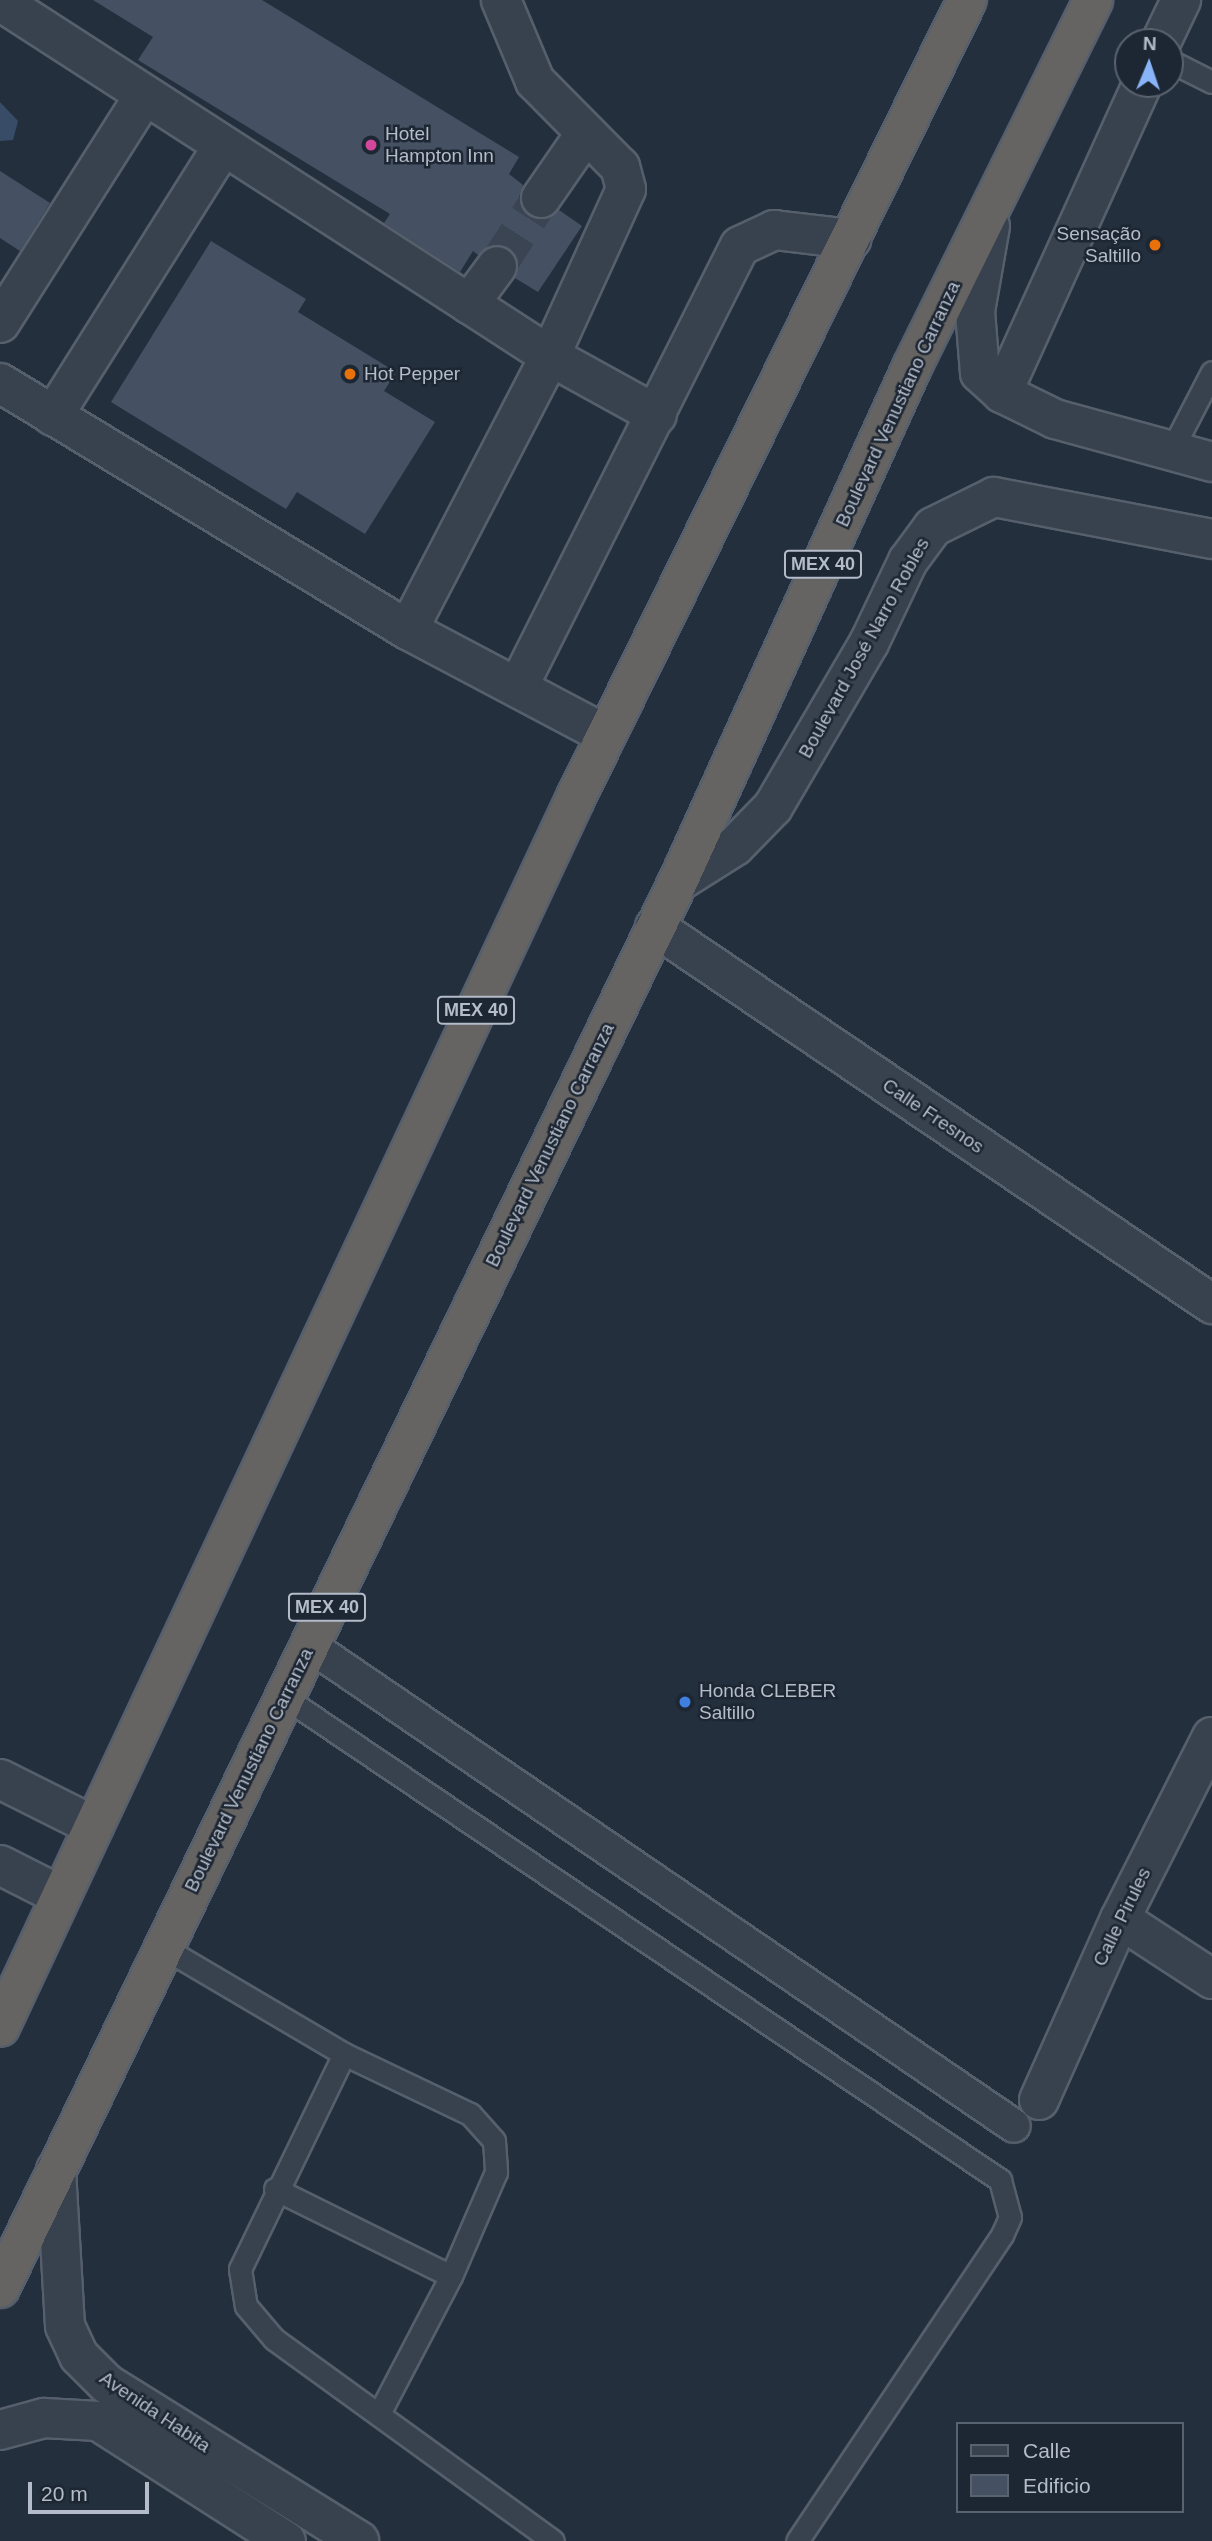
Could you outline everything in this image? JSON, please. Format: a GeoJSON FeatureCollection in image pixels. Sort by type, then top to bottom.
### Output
{"type":"FeatureCollection","features":[{"type":"Feature","properties":{"kind":"highway","name":"MEX 40"},"geometry":{"type":"LineString","coordinates":[[0,2027],[606,735],[967,0]]}},
{"type":"Feature","properties":{"kind":"highway","name":"Boulevard Venustiano Carranza"},"geometry":{"type":"LineString","coordinates":[[0,2287],[678,882],[912,367],[1093,0]]}},
{"type":"Feature","properties":{"kind":"street"},"geometry":{"type":"LineString","coordinates":[[408,630],[550,356],[626,188],[620,167],[535,81],[501,0]]}},
{"type":"Feature","properties":{"kind":"street"},"geometry":{"type":"LineString","coordinates":[[1168,28],[1181,0]]}},
{"type":"Feature","properties":{"kind":"street"},"geometry":{"type":"LineString","coordinates":[[0,1],[550,356],[657,415]]}},
{"type":"Feature","properties":{"kind":"street"},"geometry":{"type":"LineString","coordinates":[[0,323],[145,96]]}},
{"type":"Feature","properties":{"kind":"street"},"geometry":{"type":"LineString","coordinates":[[1002,393],[1136,98]]}},
{"type":"Feature","properties":{"kind":"street"},"geometry":{"type":"LineString","coordinates":[[541,198],[586,133]]}},
{"type":"Feature","properties":{"kind":"street"},"geometry":{"type":"LineString","coordinates":[[53,416],[223,146]]}},
{"type":"Feature","properties":{"kind":"street"},"geometry":{"type":"LineString","coordinates":[[995,202],[978,278],[974,340],[980,373],[1002,393],[1055,419],[1170,453],[1212,462]]}},
{"type":"Feature","properties":{"kind":"street"},"geometry":{"type":"LineString","coordinates":[[519,685],[740,246],[774,230],[850,239]]}},
{"type":"Feature","properties":{"kind":"street"},"geometry":{"type":"LineString","coordinates":[[469,304],[497,266]]}},
{"type":"Feature","properties":{"kind":"street"},"geometry":{"type":"LineString","coordinates":[[0,383],[408,630],[519,685],[606,735]]}},
{"type":"Feature","properties":{"kind":"street","name":"Boulevard José Narro Robles"},"geometry":{"type":"LineString","coordinates":[[678,882],[735,846],[773,807],[869,643],[908,561],[933,527],[994,497],[1212,540]]}},
{"type":"Feature","properties":{"kind":"street","name":"Calle Fresnos"},"geometry":{"type":"LineString","coordinates":[[655,927],[1212,1304]]}},
{"type":"Feature","properties":{"kind":"street"},"geometry":{"type":"LineString","coordinates":[[309,1645],[1027,2113]]}},
{"type":"Feature","properties":{"kind":"street","name":"Calle Pirules"},"geometry":{"type":"LineString","coordinates":[[1027,2113],[1120,1919],[1211,1740]]}},
{"type":"Feature","properties":{"kind":"street"},"geometry":{"type":"LineString","coordinates":[[0,1779],[94,1826]]}},
{"type":"Feature","properties":{"kind":"street"},"geometry":{"type":"LineString","coordinates":[[0,1865],[61,1896]]}},
{"type":"Feature","properties":{"kind":"street"},"geometry":{"type":"LineString","coordinates":[[1120,1919],[1212,1979]]}},
{"type":"Feature","properties":{"kind":"street","name":"Avenida Habita"},"geometry":{"type":"LineString","coordinates":[[56,2171],[65,2326],[79,2356],[107,2384],[359,2541]]}},
{"type":"Feature","properties":{"kind":"street","name":"Avenida Habita"},"geometry":{"type":"LineString","coordinates":[[0,2430],[44,2418],[97,2421],[286,2541]]}},
{"type":"Feature","properties":{"kind":"lane"},"geometry":{"type":"LineString","coordinates":[[1184,68],[1212,82]]}},
{"type":"Feature","properties":{"kind":"lane"},"geometry":{"type":"LineString","coordinates":[[1170,453],[1212,372]]}},
{"type":"Feature","properties":{"kind":"lane"},"geometry":{"type":"LineString","coordinates":[[284,1698],[1000,2180],[1010,2217],[1002,2235],[797,2541]]}},
{"type":"Feature","properties":{"kind":"lane"},"geometry":{"type":"LineString","coordinates":[[164,1948],[344,2054],[470,2113],[494,2141],[496,2172],[451,2276],[379,2414]]}},
{"type":"Feature","properties":{"kind":"lane"},"geometry":{"type":"LineString","coordinates":[[344,2054],[275,2189],[240,2269],[246,2306],[274,2339],[554,2541]]}},
{"type":"Feature","properties":{"kind":"lane"},"geometry":{"type":"LineString","coordinates":[[275,2189],[451,2276]]}},
{"type":"Feature","properties":{"kind":"water"},"geometry":{"type":"Polygon","coordinates":[[[0,102],[18,121],[13,140],[0,141],[0,102]]]}},
{"type":"Feature","properties":{"kind":"building"},"geometry":{"type":"Polygon","coordinates":[[[93,0],[262,0],[519,157],[509,174],[523,185],[519,197],[528,216],[540,220],[559,210],[582,226],[538,292],[515,278],[517,257],[500,244],[478,255],[473,251],[460,272],[384,223],[390,214],[138,60],[153,37],[93,0]]]}},
{"type":"Feature","properties":{"kind":"building"},"geometry":{"type":"Polygon","coordinates":[[[0,171],[50,203],[20,251],[0,238],[0,171]]]}},
{"type":"Feature","properties":{"kind":"building"},"geometry":{"type":"Polygon","coordinates":[[[211,241],[306,299],[298,312],[396,372],[384,391],[435,422],[365,534],[297,492],[286,509],[111,402],[211,241]]]}},
{"type":"Feature","properties":{"kind":"tunnel"},"geometry":{"type":"LineString","coordinates":[[497,266],[541,198]]}},
{"type":"Feature","properties":{"kind":"place","name":"Hotel Hampton Inn"},"geometry":{"type":"Point","coordinates":[371,145]}},
{"type":"Feature","properties":{"kind":"place","name":"Sensação Saltillo"},"geometry":{"type":"Point","coordinates":[1155,245]}},
{"type":"Feature","properties":{"kind":"place","name":"Hot Pepper"},"geometry":{"type":"Point","coordinates":[350,374]}},
{"type":"Feature","properties":{"kind":"place","name":"Honda CLEBER Saltillo"},"geometry":{"type":"Point","coordinates":[685,1702]}}]}
